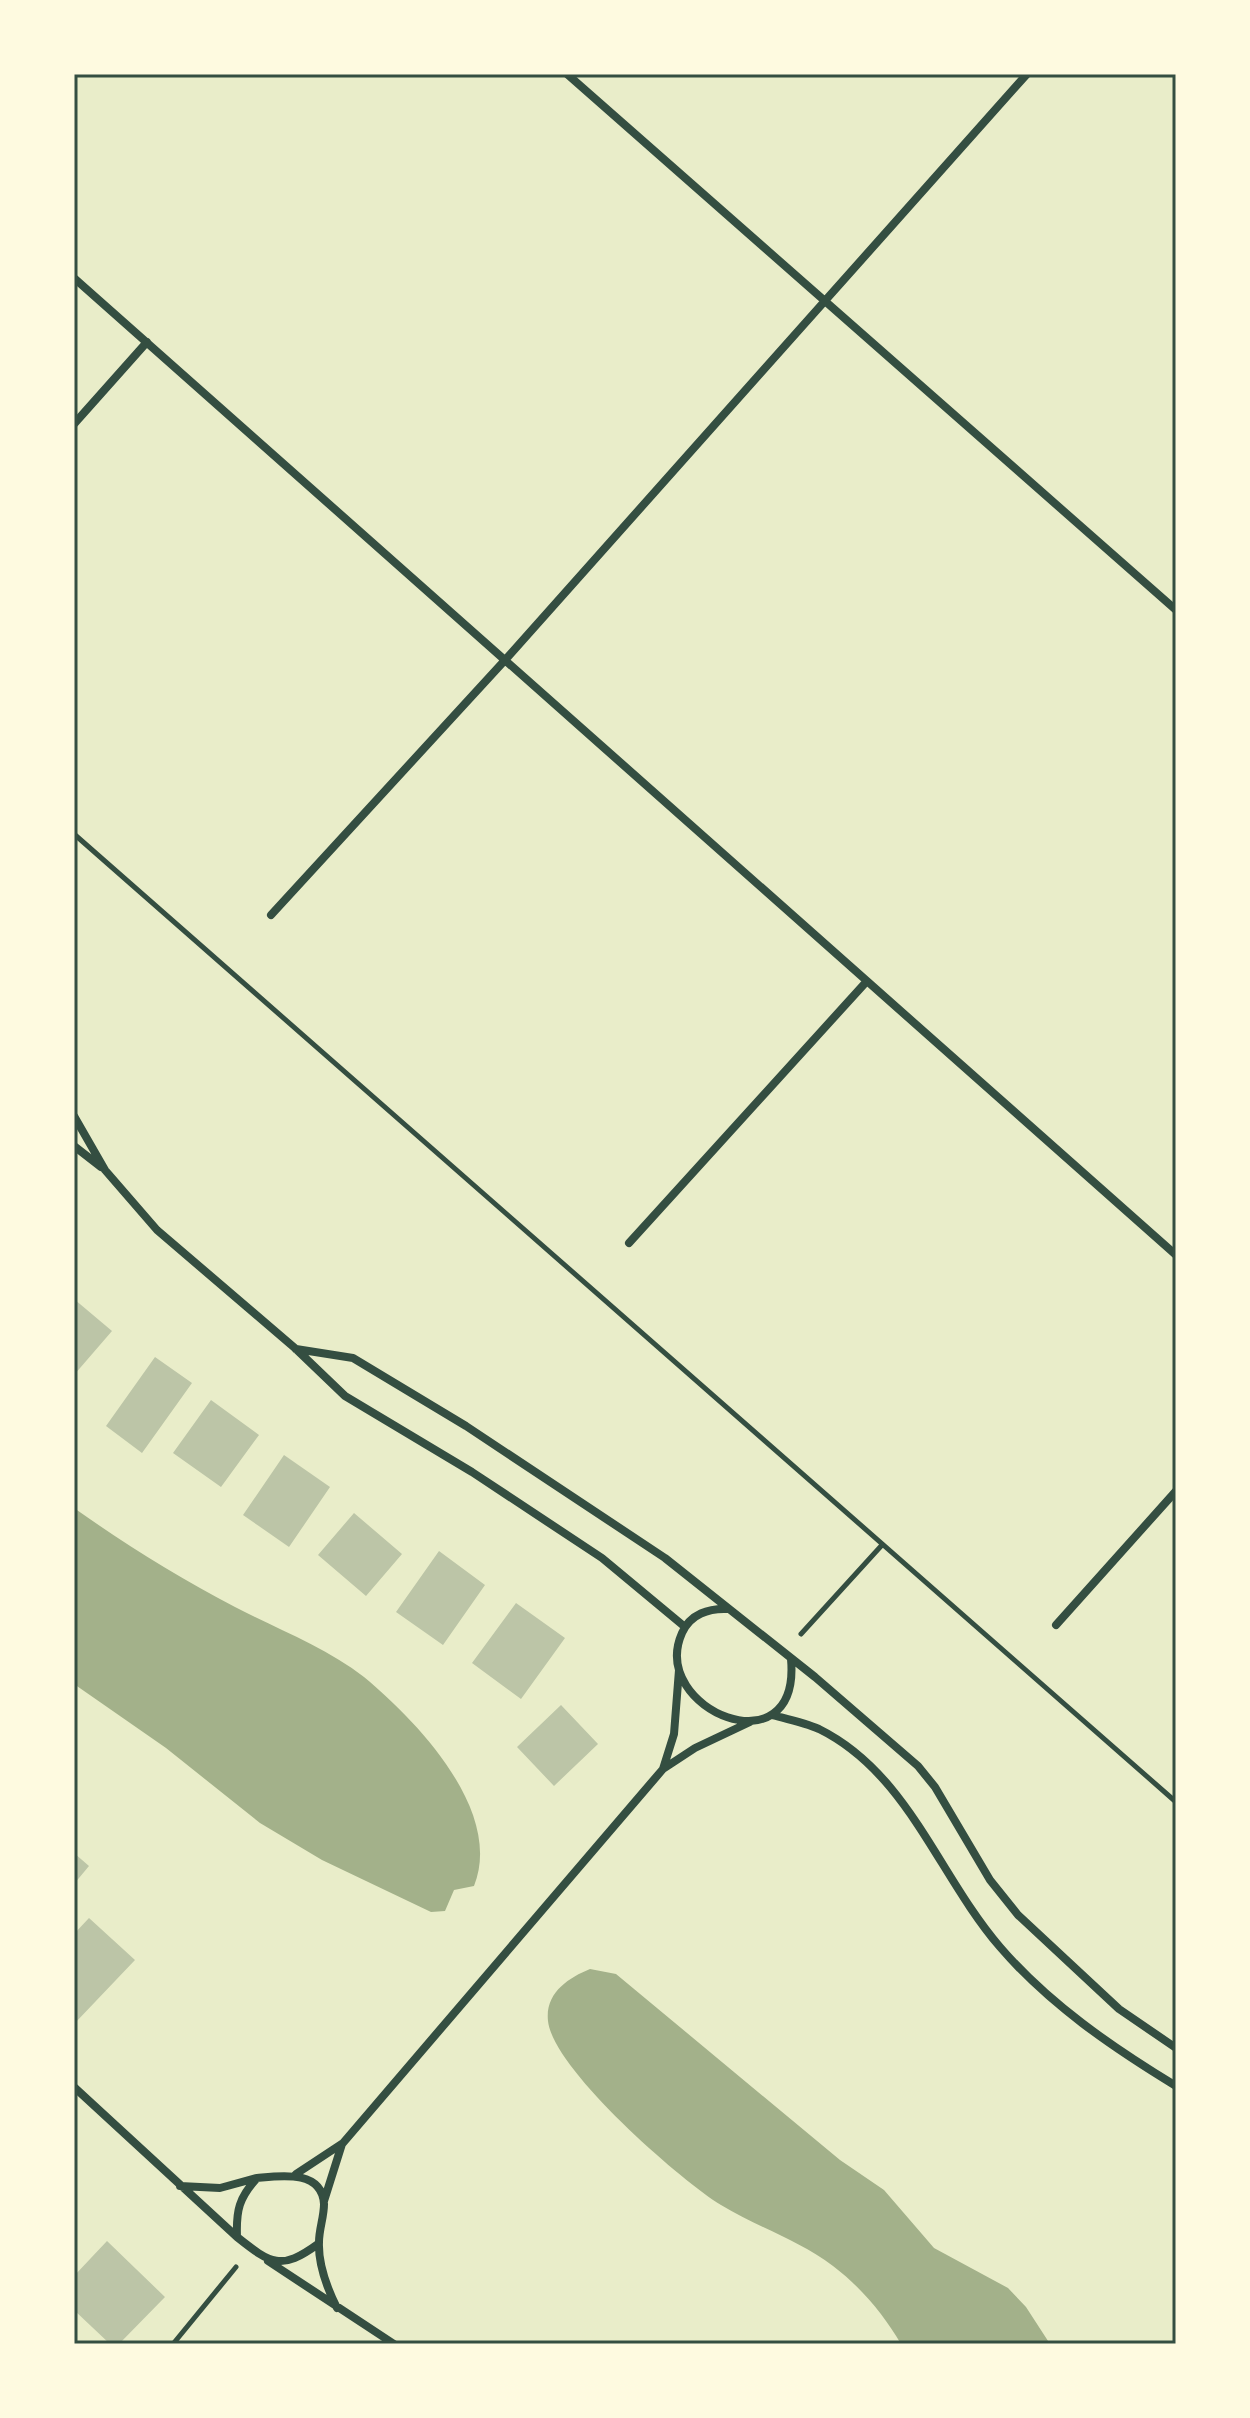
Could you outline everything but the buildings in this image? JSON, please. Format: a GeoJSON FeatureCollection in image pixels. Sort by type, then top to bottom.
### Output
{"type":"FeatureCollection","features":[{"type":"Feature","properties":{"kind":"street"},"geometry":{"type":"LineString","coordinates":[[567,74],[1176,610]]}},
{"type":"Feature","properties":{"kind":"street"},"geometry":{"type":"LineString","coordinates":[[271,915],[506,659],[1027,74]]}},
{"type":"Feature","properties":{"kind":"street"},"geometry":{"type":"LineString","coordinates":[[74,278],[1176,1255]]}},
{"type":"Feature","properties":{"kind":"street"},"geometry":{"type":"LineString","coordinates":[[74,424],[147,342]]}},
{"type":"Feature","properties":{"kind":"street"},"geometry":{"type":"LineString","coordinates":[[629,1243],[867,981]]}},
{"type":"Feature","properties":{"kind":"street"},"geometry":{"type":"LineString","coordinates":[[74,1116],[105,1170],[157,1230],[296,1349],[345,1396],[472,1472],[602,1558],[685,1627]]}},
{"type":"Feature","properties":{"kind":"street"},"geometry":{"type":"LineString","coordinates":[[74,1146],[105,1170]]}},
{"type":"Feature","properties":{"kind":"street"},"geometry":{"type":"LineString","coordinates":[[296,1349],[353,1358],[428,1403],[665,1558],[897,1744],[935,1787],[990,1880],[1018,1915],[1119,2009],[1176,2048]]}},
{"type":"Feature","properties":{"kind":"street"},"geometry":{"type":"LineString","coordinates":[[1056,1625],[1176,1491]]}},
{"type":"Feature","properties":{"kind":"street"},"geometry":{"type":"LineString","coordinates":[[663,1769],[674,1734],[678,1642],[685,1627],[698,1615],[713,1608],[728,1609]]}},
{"type":"Feature","properties":{"kind":"street"},"geometry":{"type":"LineString","coordinates":[[180,2186],[220,2188],[257,2178],[296,2174],[343,2143],[663,1769],[695,1748],[772,1715],[789,1699],[794,1683],[788,1656]]}},
{"type":"Feature","properties":{"kind":"street"},"geometry":{"type":"LineString","coordinates":[[679,1670],[704,1707],[726,1718],[752,1721]]}},
{"type":"Feature","properties":{"kind":"street"},"geometry":{"type":"LineString","coordinates":[[772,1715],[817,1729],[854,1750],[887,1782],[914,1818],[958,1893],[1000,1947],[1049,1995],[1111,2046],[1176,2086]]}},
{"type":"Feature","properties":{"kind":"street"},"geometry":{"type":"LineString","coordinates":[[74,2087],[237,2237],[394,2344]]}},
{"type":"Feature","properties":{"kind":"street"},"geometry":{"type":"LineString","coordinates":[[337,2308],[325,2284],[318,2244],[324,2201],[343,2143]]}},
{"type":"Feature","properties":{"kind":"street"},"geometry":{"type":"LineString","coordinates":[[296,2174],[314,2185],[324,2201]]}},
{"type":"Feature","properties":{"kind":"street"},"geometry":{"type":"LineString","coordinates":[[237,2237],[236,2212],[241,2195],[257,2178]]}},
{"type":"Feature","properties":{"kind":"street"},"geometry":{"type":"LineString","coordinates":[[268,2261],[294,2261],[318,2244]]}},
{"type":"Feature","properties":{"kind":"path"},"geometry":{"type":"LineString","coordinates":[[74,834],[1176,1802]]}},
{"type":"Feature","properties":{"kind":"path"},"geometry":{"type":"LineString","coordinates":[[788,1656],[882,1545]]}},
{"type":"Feature","properties":{"kind":"path"},"geometry":{"type":"LineString","coordinates":[[173,2344],[251,2248]]}},
{"type":"Feature","properties":{"kind":"shaded area"},"geometry":{"type":"Polygon","coordinates":[[[74,1508],[193,1584],[334,1657],[385,1695],[430,1742],[466,1798],[477,1828],[480,1857],[474,1886],[454,1890],[445,1911],[431,1912],[322,1860],[260,1823],[166,1748],[74,1684],[74,1508]]]}},
{"type":"Feature","properties":{"kind":"shaded area"},"geometry":{"type":"Polygon","coordinates":[[[590,1969],[616,1974],[840,2160],[884,2190],[934,2248],[1008,2288],[1026,2307],[1050,2344],[901,2344],[871,2302],[833,2266],[721,2205],[677,2172],[594,2093],[555,2042],[548,2021],[550,2002],[566,1982],[590,1969]]]}}]}
